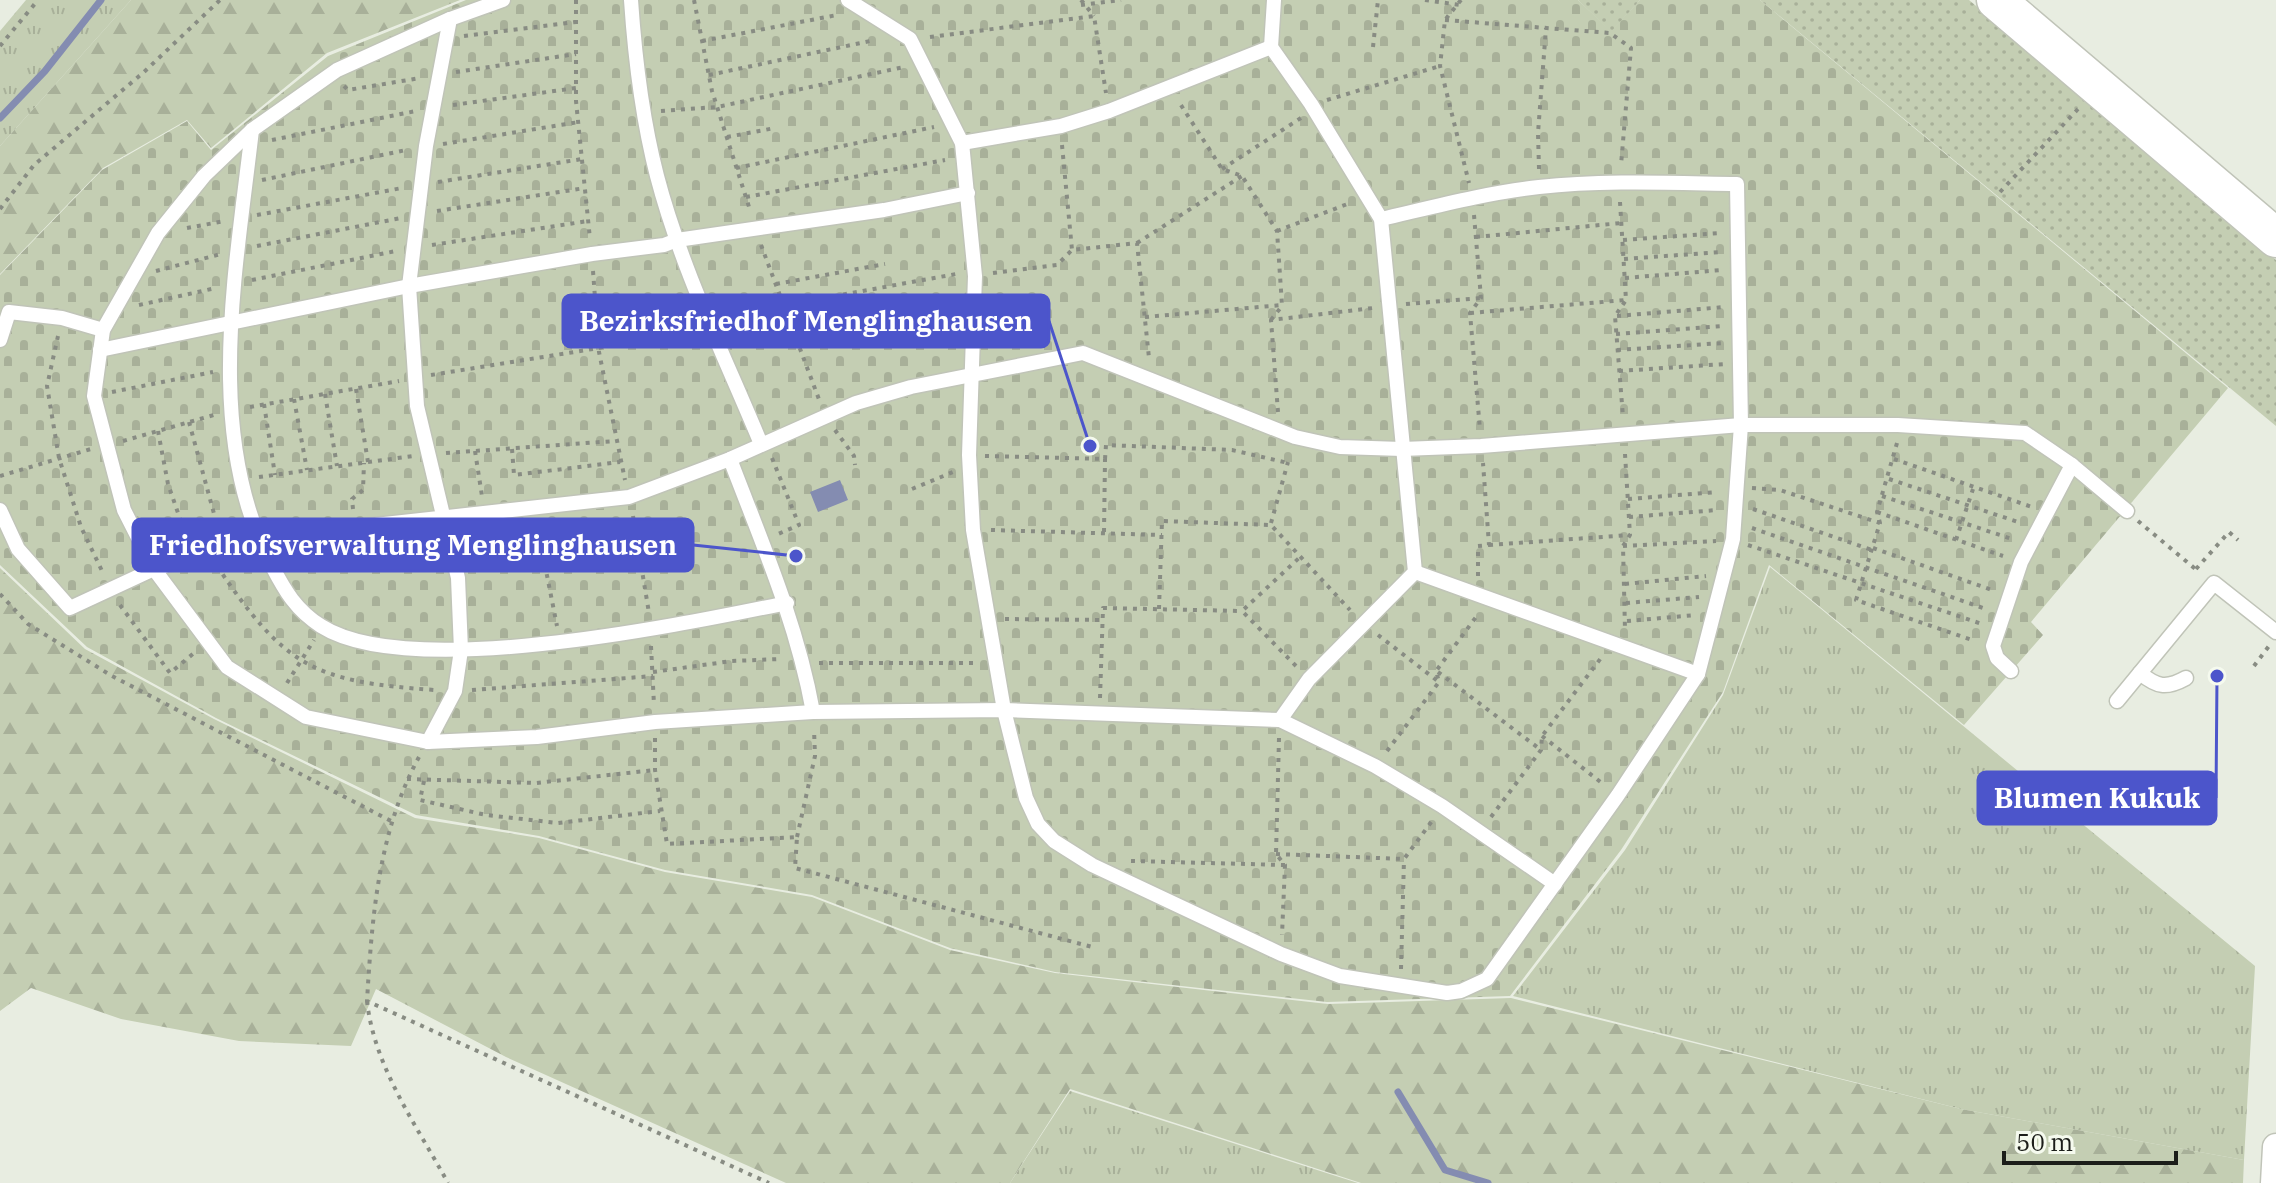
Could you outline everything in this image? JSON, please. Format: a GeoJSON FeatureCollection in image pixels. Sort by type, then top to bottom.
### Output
{"type":"FeatureCollection","features":[{"type":"Feature","properties":{"kind":"street"},"geometry":{"type":"LineString","coordinates":[[1996,0],[2276,238]]}},
{"type":"Feature","properties":{"kind":"street"},"geometry":{"type":"LineString","coordinates":[[2274,1183],[2276,1147]]}},
{"type":"Feature","properties":{"kind":"lane"},"geometry":{"type":"LineString","coordinates":[[503,0],[450,19],[334,72],[251,137],[204,176],[158,233],[103,330],[94,396],[104,446],[124,510],[154,569],[227,667],[306,717],[428,742],[537,737],[655,722],[813,712],[1004,710],[1280,720],[1375,766],[1442,806],[1555,884]]}},
{"type":"Feature","properties":{"kind":"lane"},"geometry":{"type":"LineString","coordinates":[[631,0],[643,113],[657,177],[677,240],[764,443]]}},
{"type":"Feature","properties":{"kind":"lane"},"geometry":{"type":"LineString","coordinates":[[848,0],[906,36],[922,62],[963,150],[975,273],[969,460],[973,530],[1004,710],[1026,798],[1038,824],[1054,841],[1092,865],[1281,954],[1340,976],[1447,993],[1461,991],[1487,979],[1618,795],[1698,674],[1724,575],[1736,502],[1741,425],[1737,184],[1619,182],[1540,187],[1473,197],[1381,219]]}},
{"type":"Feature","properties":{"kind":"lane"},"geometry":{"type":"LineString","coordinates":[[1274,0],[1271,47],[1381,219],[1415,572]]}},
{"type":"Feature","properties":{"kind":"lane"},"geometry":{"type":"LineString","coordinates":[[428,742],[455,691],[461,650],[458,578],[417,406],[409,286],[433,108],[450,19]]}},
{"type":"Feature","properties":{"kind":"lane"},"geometry":{"type":"LineString","coordinates":[[963,150],[1109,111],[1271,47]]}},
{"type":"Feature","properties":{"kind":"lane"},"geometry":{"type":"LineString","coordinates":[[251,137],[232,322],[231,410],[241,479],[257,538],[292,604],[322,627],[363,642],[461,650],[651,631],[787,603]]}},
{"type":"Feature","properties":{"kind":"lane"},"geometry":{"type":"LineString","coordinates":[[100,350],[409,286],[968,193]]}},
{"type":"Feature","properties":{"kind":"lane"},"geometry":{"type":"LineString","coordinates":[[0,340],[9,312],[62,318],[103,330]]}},
{"type":"Feature","properties":{"kind":"lane"},"geometry":{"type":"LineString","coordinates":[[0,510],[18,549],[70,608],[154,569],[222,546],[257,538],[629,497],[730,459],[825,416],[911,387],[1083,353],[1295,437],[1340,447],[1402,449],[1481,446],[1741,425],[1898,425],[2025,433],[2072,465],[2127,511]]}},
{"type":"Feature","properties":{"kind":"lane"},"geometry":{"type":"LineString","coordinates":[[730,459],[787,603],[804,661],[813,712]]}},
{"type":"Feature","properties":{"kind":"lane"},"geometry":{"type":"LineString","coordinates":[[2011,671],[1997,658],[1993,646],[2021,562],[2072,465]]}},
{"type":"Feature","properties":{"kind":"lane"},"geometry":{"type":"LineString","coordinates":[[1415,572],[1473,596],[1698,674]]}},
{"type":"Feature","properties":{"kind":"lane"},"geometry":{"type":"LineString","coordinates":[[1280,720],[1309,679],[1415,572]]}},
{"type":"Feature","properties":{"kind":"lane"},"geometry":{"type":"LineString","coordinates":[[2117,701],[2214,583],[2276,634]]}},
{"type":"Feature","properties":{"kind":"lane"},"geometry":{"type":"LineString","coordinates":[[2140,673],[2153,684],[2165,687],[2186,678]]}},
{"type":"Feature","properties":{"kind":"path"},"geometry":{"type":"LineString","coordinates":[[0,46],[38,0]]}},
{"type":"Feature","properties":{"kind":"path"},"geometry":{"type":"LineString","coordinates":[[0,209],[34,165],[144,72],[220,0]]}},
{"type":"Feature","properties":{"kind":"path"},"geometry":{"type":"LineString","coordinates":[[576,0],[576,88],[599,348],[642,558],[651,631],[655,770],[667,844],[797,837]]}},
{"type":"Feature","properties":{"kind":"path"},"geometry":{"type":"LineString","coordinates":[[694,0],[717,107],[756,229],[825,416],[854,456],[855,465]]}},
{"type":"Feature","properties":{"kind":"path"},"geometry":{"type":"LineString","coordinates":[[1081,2],[1121,0]]}},
{"type":"Feature","properties":{"kind":"path"},"geometry":{"type":"LineString","coordinates":[[1373,47],[1378,0]]}},
{"type":"Feature","properties":{"kind":"path"},"geometry":{"type":"LineString","coordinates":[[1425,0],[1460,2]]}},
{"type":"Feature","properties":{"kind":"path"},"geometry":{"type":"LineString","coordinates":[[1081,2],[1094,16],[1109,111]]}},
{"type":"Feature","properties":{"kind":"path"},"geometry":{"type":"LineString","coordinates":[[1460,2],[1445,20],[1440,66],[1473,197],[1481,298],[1470,313],[1489,545]]}},
{"type":"Feature","properties":{"kind":"path"},"geometry":{"type":"LineString","coordinates":[[702,41],[865,11]]}},
{"type":"Feature","properties":{"kind":"path"},"geometry":{"type":"LineString","coordinates":[[709,75],[906,36],[1094,16]]}},
{"type":"Feature","properties":{"kind":"path"},"geometry":{"type":"LineString","coordinates":[[1445,20],[1610,33],[1631,48],[1619,182],[1626,300],[1615,316],[1630,535],[1623,546],[1627,621],[1615,645],[1542,736],[1541,750],[1480,831]]}},
{"type":"Feature","properties":{"kind":"path"},"geometry":{"type":"LineString","coordinates":[[446,38],[576,22]]}},
{"type":"Feature","properties":{"kind":"path"},"geometry":{"type":"LineString","coordinates":[[1540,187],[1538,133],[1546,28]]}},
{"type":"Feature","properties":{"kind":"path"},"geometry":{"type":"LineString","coordinates":[[334,72],[348,90],[576,54]]}},
{"type":"Feature","properties":{"kind":"path"},"geometry":{"type":"LineString","coordinates":[[643,113],[717,107],[922,62]]}},
{"type":"Feature","properties":{"kind":"path"},"geometry":{"type":"LineString","coordinates":[[1222,169],[1312,107],[1440,66]]}},
{"type":"Feature","properties":{"kind":"path"},"geometry":{"type":"LineString","coordinates":[[2000,192],[2099,87]]}},
{"type":"Feature","properties":{"kind":"path"},"geometry":{"type":"LineString","coordinates":[[251,137],[576,88]]}},
{"type":"Feature","properties":{"kind":"path"},"geometry":{"type":"LineString","coordinates":[[1170,88],[1222,169],[1242,176],[1277,231],[1282,305],[1271,320],[1279,430]]}},
{"type":"Feature","properties":{"kind":"path"},"geometry":{"type":"LineString","coordinates":[[736,168],[952,123]]}},
{"type":"Feature","properties":{"kind":"path"},"geometry":{"type":"LineString","coordinates":[[1061,126],[1072,250]]}},
{"type":"Feature","properties":{"kind":"path"},"geometry":{"type":"LineString","coordinates":[[727,137],[775,128]]}},
{"type":"Feature","properties":{"kind":"path"},"geometry":{"type":"LineString","coordinates":[[745,197],[963,150]]}},
{"type":"Feature","properties":{"kind":"path"},"geometry":{"type":"LineString","coordinates":[[0,476],[231,410],[599,348],[709,319],[784,305],[975,273],[1057,265],[1072,250],[1137,243],[1242,176]]}},
{"type":"Feature","properties":{"kind":"path"},"geometry":{"type":"LineString","coordinates":[[1277,231],[1369,196]]}},
{"type":"Feature","properties":{"kind":"path"},"geometry":{"type":"LineString","coordinates":[[158,233],[243,218]]}},
{"type":"Feature","properties":{"kind":"path"},"geometry":{"type":"LineString","coordinates":[[1476,237],[1622,223]]}},
{"type":"Feature","properties":{"kind":"path"},"geometry":{"type":"LineString","coordinates":[[1623,240],[1737,231]]}},
{"type":"Feature","properties":{"kind":"path"},"geometry":{"type":"LineString","coordinates":[[1137,243],[1150,377]]}},
{"type":"Feature","properties":{"kind":"path"},"geometry":{"type":"LineString","coordinates":[[133,277],[240,249]]}},
{"type":"Feature","properties":{"kind":"path"},"geometry":{"type":"LineString","coordinates":[[1624,259],[1738,251]]}},
{"type":"Feature","properties":{"kind":"path"},"geometry":{"type":"LineString","coordinates":[[776,284],[885,264]]}},
{"type":"Feature","properties":{"kind":"path"},"geometry":{"type":"LineString","coordinates":[[1625,278],[1738,269]]}},
{"type":"Feature","properties":{"kind":"path"},"geometry":{"type":"LineString","coordinates":[[115,310],[236,283]]}},
{"type":"Feature","properties":{"kind":"path"},"geometry":{"type":"LineString","coordinates":[[1271,320],[1481,298]]}},
{"type":"Feature","properties":{"kind":"path"},"geometry":{"type":"LineString","coordinates":[[1470,313],[1626,300]]}},
{"type":"Feature","properties":{"kind":"path"},"geometry":{"type":"LineString","coordinates":[[1145,317],[1282,305]]}},
{"type":"Feature","properties":{"kind":"path"},"geometry":{"type":"LineString","coordinates":[[1615,316],[1738,306]]}},
{"type":"Feature","properties":{"kind":"path"},"geometry":{"type":"LineString","coordinates":[[59,458],[47,386],[62,318]]}},
{"type":"Feature","properties":{"kind":"path"},"geometry":{"type":"LineString","coordinates":[[1616,334],[1739,325]]}},
{"type":"Feature","properties":{"kind":"path"},"geometry":{"type":"LineString","coordinates":[[1617,350],[1739,342]]}},
{"type":"Feature","properties":{"kind":"path"},"geometry":{"type":"LineString","coordinates":[[1619,371],[1740,363]]}},
{"type":"Feature","properties":{"kind":"path"},"geometry":{"type":"LineString","coordinates":[[94,396],[232,368]]}},
{"type":"Feature","properties":{"kind":"path"},"geometry":{"type":"LineString","coordinates":[[355,389],[366,462],[363,490],[352,499],[355,527]]}},
{"type":"Feature","properties":{"kind":"path"},"geometry":{"type":"LineString","coordinates":[[325,394],[337,466]]}},
{"type":"Feature","properties":{"kind":"path"},"geometry":{"type":"LineString","coordinates":[[294,399],[307,470]]}},
{"type":"Feature","properties":{"kind":"path"},"geometry":{"type":"LineString","coordinates":[[264,404],[275,475]]}},
{"type":"Feature","properties":{"kind":"path"},"geometry":{"type":"LineString","coordinates":[[189,422],[222,546]]}},
{"type":"Feature","properties":{"kind":"path"},"geometry":{"type":"LineString","coordinates":[[1898,425],[1894,459],[1877,512],[1880,523],[1856,600],[1993,646]]}},
{"type":"Feature","properties":{"kind":"path"},"geometry":{"type":"LineString","coordinates":[[158,431],[168,484],[193,556]]}},
{"type":"Feature","properties":{"kind":"path"},"geometry":{"type":"LineString","coordinates":[[1271,525],[1295,437]]}},
{"type":"Feature","properties":{"kind":"path"},"geometry":{"type":"LineString","coordinates":[[761,540],[800,527],[764,443]]}},
{"type":"Feature","properties":{"kind":"path"},"geometry":{"type":"LineString","coordinates":[[1104,533],[1106,445],[1232,450],[1288,463]]}},
{"type":"Feature","properties":{"kind":"path"},"geometry":{"type":"LineString","coordinates":[[511,448],[514,475],[620,462]]}},
{"type":"Feature","properties":{"kind":"path"},"geometry":{"type":"LineString","coordinates":[[475,451],[485,512]]}},
{"type":"Feature","properties":{"kind":"path"},"geometry":{"type":"LineString","coordinates":[[912,489],[969,460],[1105,459]]}},
{"type":"Feature","properties":{"kind":"path"},"geometry":{"type":"LineString","coordinates":[[1894,459],[2047,512]]}},
{"type":"Feature","properties":{"kind":"path"},"geometry":{"type":"LineString","coordinates":[[1888,478],[2038,529]]}},
{"type":"Feature","properties":{"kind":"path"},"geometry":{"type":"LineString","coordinates":[[1956,540],[1974,488]]}},
{"type":"Feature","properties":{"kind":"path"},"geometry":{"type":"LineString","coordinates":[[1629,517],[1736,502],[1780,490],[1880,523]]}},
{"type":"Feature","properties":{"kind":"path"},"geometry":{"type":"LineString","coordinates":[[1882,496],[2029,545]]}},
{"type":"Feature","properties":{"kind":"path"},"geometry":{"type":"LineString","coordinates":[[1628,499],[1736,502],[2010,596]]}},
{"type":"Feature","properties":{"kind":"path"},"geometry":{"type":"LineString","coordinates":[[1736,502],[1867,566],[2003,615]]}},
{"type":"Feature","properties":{"kind":"path"},"geometry":{"type":"LineString","coordinates":[[533,507],[560,640]]}},
{"type":"Feature","properties":{"kind":"path"},"geometry":{"type":"LineString","coordinates":[[2127,511],[2214,583]]}},
{"type":"Feature","properties":{"kind":"path"},"geometry":{"type":"LineString","coordinates":[[1877,512],[2021,562]]}},
{"type":"Feature","properties":{"kind":"path"},"geometry":{"type":"LineString","coordinates":[[1159,609],[1162,521],[1271,525],[1364,624],[1439,682]]}},
{"type":"Feature","properties":{"kind":"path"},"geometry":{"type":"LineString","coordinates":[[973,530],[1162,535]]}},
{"type":"Feature","properties":{"kind":"path"},"geometry":{"type":"LineString","coordinates":[[2196,569],[2229,532],[2238,540]]}},
{"type":"Feature","properties":{"kind":"path"},"geometry":{"type":"LineString","coordinates":[[1473,596],[1480,569],[1478,546],[1630,535]]}},
{"type":"Feature","properties":{"kind":"path"},"geometry":{"type":"LineString","coordinates":[[1099,714],[1103,608],[1242,611],[1300,558]]}},
{"type":"Feature","properties":{"kind":"path"},"geometry":{"type":"LineString","coordinates":[[1625,584],[1724,575]]}},
{"type":"Feature","properties":{"kind":"path"},"geometry":{"type":"LineString","coordinates":[[1861,584],[1998,630]]}},
{"type":"Feature","properties":{"kind":"path"},"geometry":{"type":"LineString","coordinates":[[0,594],[28,624],[112,676],[391,821]]}},
{"type":"Feature","properties":{"kind":"path"},"geometry":{"type":"LineString","coordinates":[[1626,603],[1719,595]]}},
{"type":"Feature","properties":{"kind":"path"},"geometry":{"type":"LineString","coordinates":[[1436,671],[1488,601]]}},
{"type":"Feature","properties":{"kind":"path"},"geometry":{"type":"LineString","coordinates":[[1242,611],[1309,679]]}},
{"type":"Feature","properties":{"kind":"path"},"geometry":{"type":"LineString","coordinates":[[1627,621],[1714,614]]}},
{"type":"Feature","properties":{"kind":"path"},"geometry":{"type":"LineString","coordinates":[[987,618],[1102,620]]}},
{"type":"Feature","properties":{"kind":"path"},"geometry":{"type":"LineString","coordinates":[[278,699],[322,627]]}},
{"type":"Feature","properties":{"kind":"path"},"geometry":{"type":"LineString","coordinates":[[2254,666],[2276,634]]}},
{"type":"Feature","properties":{"kind":"path"},"geometry":{"type":"LineString","coordinates":[[653,672],[732,661],[996,663]]}},
{"type":"Feature","properties":{"kind":"path"},"geometry":{"type":"LineString","coordinates":[[1436,671],[1439,682]]}},
{"type":"Feature","properties":{"kind":"path"},"geometry":{"type":"LineString","coordinates":[[1436,671],[1541,750]]}},
{"type":"Feature","properties":{"kind":"path"},"geometry":{"type":"LineString","coordinates":[[1375,766],[1439,682]]}},
{"type":"Feature","properties":{"kind":"path"},"geometry":{"type":"LineString","coordinates":[[813,712],[815,756],[797,837],[795,868],[1096,948]]}},
{"type":"Feature","properties":{"kind":"path"},"geometry":{"type":"LineString","coordinates":[[1280,720],[1276,854],[1285,865],[1281,954]]}},
{"type":"Feature","properties":{"kind":"path"},"geometry":{"type":"LineString","coordinates":[[1542,736],[1618,795]]}},
{"type":"Feature","properties":{"kind":"path"},"geometry":{"type":"LineString","coordinates":[[448,1183],[382,1062],[371,1034],[367,1001],[372,918],[391,821],[407,779],[536,783],[655,770]]}},
{"type":"Feature","properties":{"kind":"path"},"geometry":{"type":"LineString","coordinates":[[424,781],[420,800],[486,815],[558,823],[661,810]]}},
{"type":"Feature","properties":{"kind":"path"},"geometry":{"type":"LineString","coordinates":[[1401,988],[1404,859],[1442,806]]}},
{"type":"Feature","properties":{"kind":"path"},"geometry":{"type":"LineString","coordinates":[[1276,854],[1404,859]]}},
{"type":"Feature","properties":{"kind":"path"},"geometry":{"type":"LineString","coordinates":[[1092,865],[1101,860],[1285,865]]}},
{"type":"Feature","properties":{"kind":"path"},"geometry":{"type":"LineString","coordinates":[[367,1001],[769,1183]]}},
{"type":"Feature","properties":{"kind":"green space"},"geometry":{"type":"Polygon","coordinates":[[[26,0],[131,0],[0,146],[0,31],[26,0]]]}},
{"type":"Feature","properties":{"kind":"green space"},"geometry":{"type":"Polygon","coordinates":[[[131,0],[460,0],[327,53],[211,148],[187,120],[103,168],[0,274],[0,146],[131,0]]]}},
{"type":"Feature","properties":{"kind":"green space"},"geometry":{"type":"Polygon","coordinates":[[[466,0],[1578,0],[1611,31],[1640,0],[1760,0],[2228,388],[2031,622],[2043,635],[1964,725],[1769,565],[1723,692],[1621,850],[1510,996],[1327,1002],[1055,972],[950,948],[812,895],[665,870],[539,836],[416,815],[216,718],[87,647],[0,565],[0,275],[102,170],[187,121],[211,150],[328,56],[466,0]]]}},
{"type":"Feature","properties":{"kind":"green space"},"geometry":{"type":"Polygon","coordinates":[[[1578,0],[1640,0],[1611,32],[1578,0]]]}},
{"type":"Feature","properties":{"kind":"green space"},"geometry":{"type":"Polygon","coordinates":[[[1760,0],[1969,0],[2276,260],[2276,426],[1760,0]]]}},
{"type":"Feature","properties":{"kind":"green space"},"geometry":{"type":"Polygon","coordinates":[[[1770,567],[2255,966],[2244,1160],[1961,1109],[1513,996],[1625,850],[1723,695],[1770,567]]]}},
{"type":"Feature","properties":{"kind":"green space"},"geometry":{"type":"Polygon","coordinates":[[[0,568],[85,649],[214,719],[415,818],[539,838],[665,872],[812,897],[950,950],[1055,973],[1328,1004],[1511,998],[1961,1109],[2244,1160],[2243,1183],[1361,1183],[1070,1089],[1010,1183],[786,1183],[506,1057],[376,989],[351,1046],[239,1041],[121,1019],[31,988],[0,1011],[0,568]]]}},
{"type":"Feature","properties":{"kind":"green space"},"geometry":{"type":"Polygon","coordinates":[[[1070,1091],[1358,1183],[1010,1183],[1070,1091]]]}},
{"type":"Feature","properties":{"kind":"water"},"geometry":{"type":"Polygon","coordinates":[[[840,480],[848,500],[818,512],[810,492],[840,480]]]}},
{"type":"Feature","properties":{"kind":"waterway"},"geometry":{"type":"LineString","coordinates":[[0,118],[45,71],[101,0]]}},
{"type":"Feature","properties":{"kind":"waterway"},"geometry":{"type":"LineString","coordinates":[[1398,1092],[1445,1170],[1488,1183]]}},
{"type":"Feature","properties":{"kind":"place","name":"Bezirksfriedhof Menglinghausen"},"geometry":{"type":"Point","coordinates":[1090,446]}},
{"type":"Feature","properties":{"kind":"place","name":"Friedhofsverwaltung Menglinghausen"},"geometry":{"type":"Point","coordinates":[796,556]}},
{"type":"Feature","properties":{"kind":"place","name":"Blumen Kukuk"},"geometry":{"type":"Point","coordinates":[2217,676]}}]}
